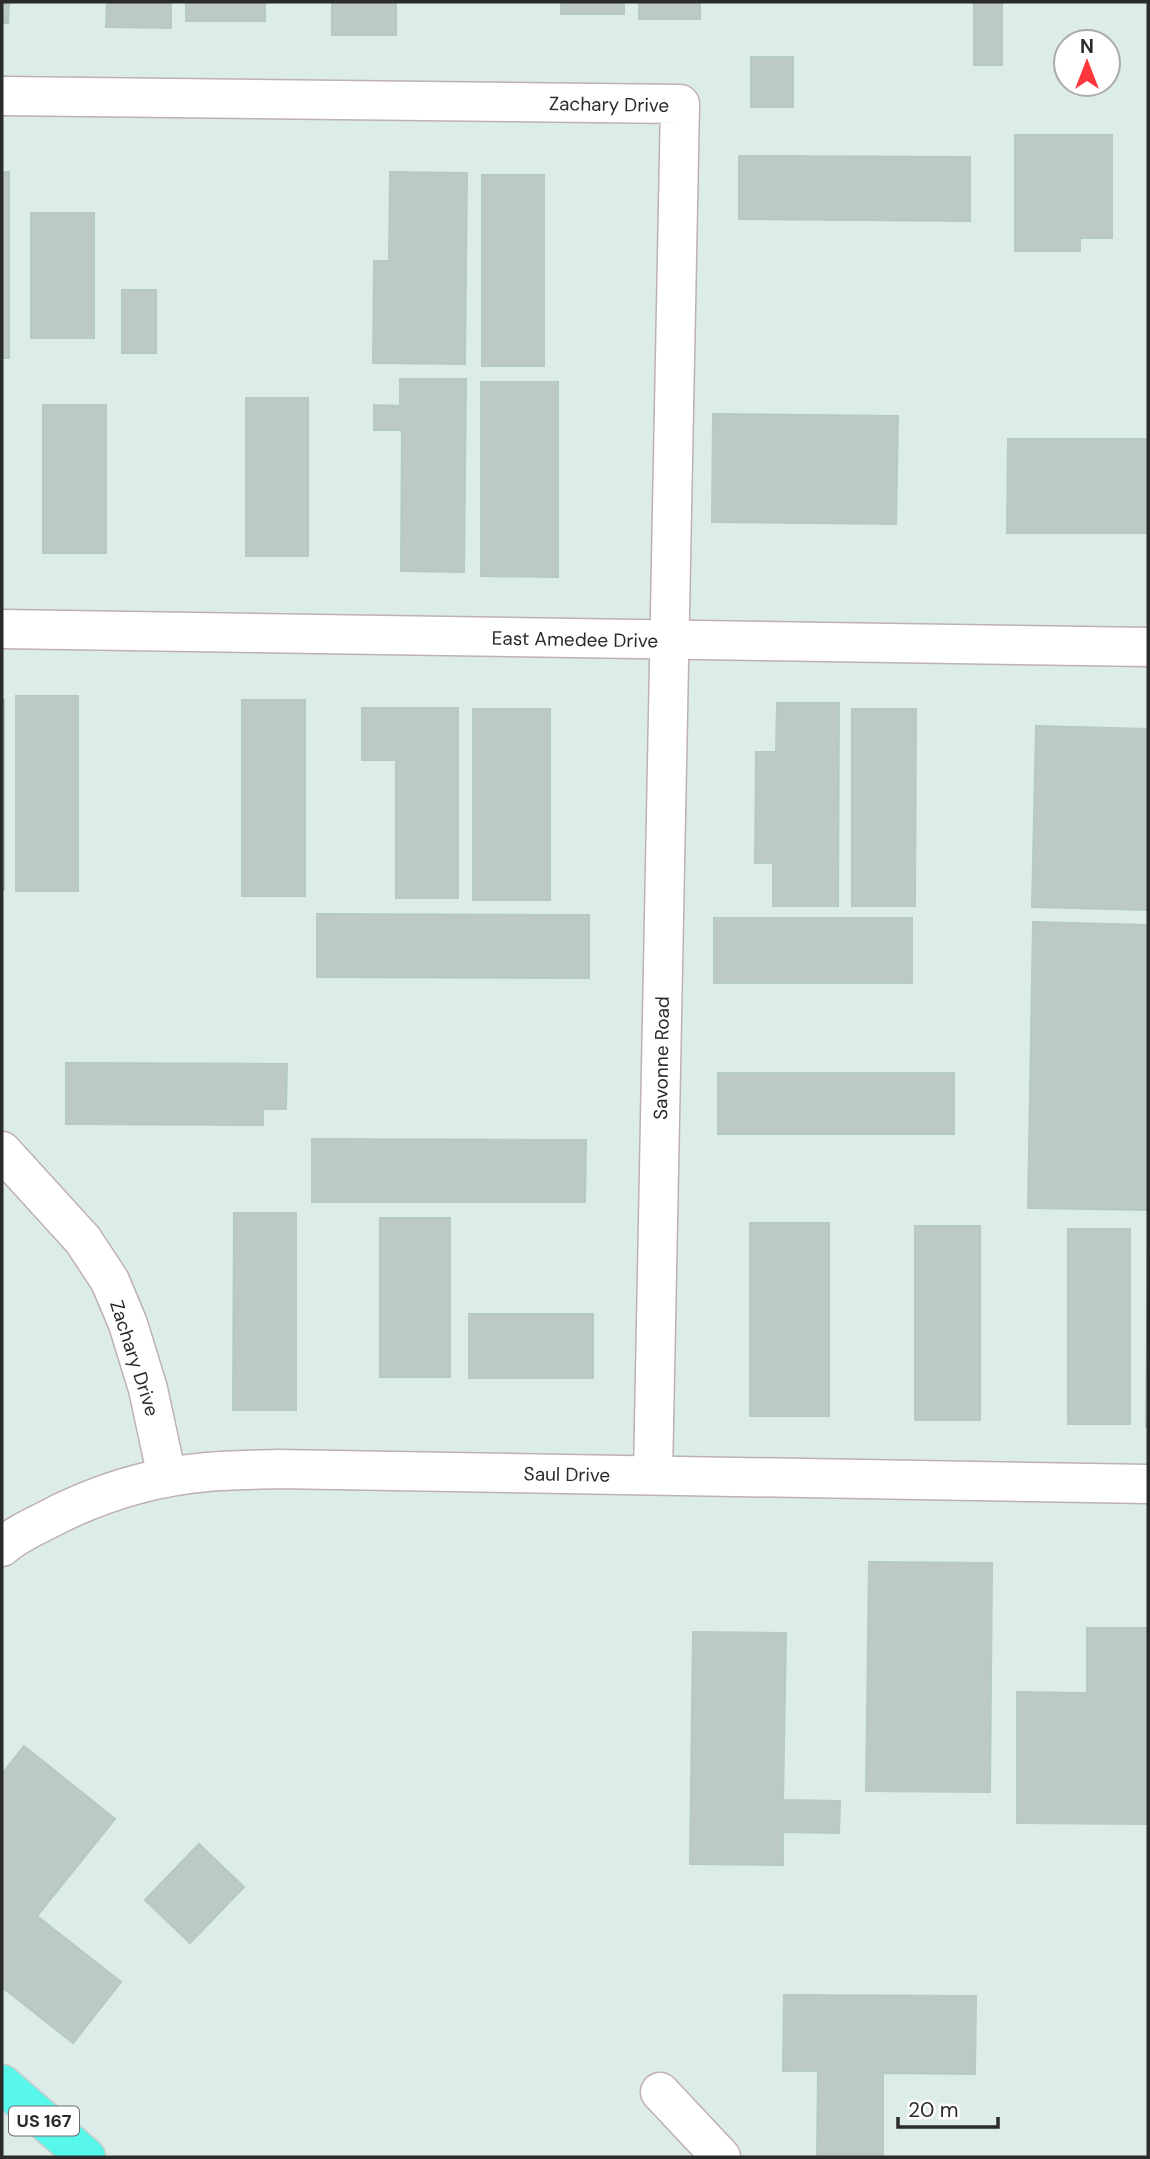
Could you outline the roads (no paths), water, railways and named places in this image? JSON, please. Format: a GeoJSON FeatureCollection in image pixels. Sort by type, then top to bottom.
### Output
{"type":"FeatureCollection","features":[{"type":"Feature","properties":{"kind":"main road","name":"US 167"},"geometry":{"type":"LineString","coordinates":[[2,2084],[86,2157]]}},
{"type":"Feature","properties":{"kind":"street","name":"Zachary Drive"},"geometry":{"type":"LineString","coordinates":[[2,96],[680,104],[668,640]]}},
{"type":"Feature","properties":{"kind":"street","name":"East Amedee Drive"},"geometry":{"type":"LineString","coordinates":[[2,629],[1148,647]]}},
{"type":"Feature","properties":{"kind":"street","name":"Savonne Road"},"geometry":{"type":"LineString","coordinates":[[653,1475],[668,640]]}},
{"type":"Feature","properties":{"kind":"street","name":"Zachary Drive"},"geometry":{"type":"LineString","coordinates":[[2,1152],[83,1240],[110,1282],[128,1324],[148,1389],[167,1477]]}},
{"type":"Feature","properties":{"kind":"street","name":"Saul Drive"},"geometry":{"type":"LineString","coordinates":[[2,1547],[10,1539],[101,1495],[167,1477],[206,1472],[277,1469],[1148,1484]]}},
{"type":"Feature","properties":{"kind":"street"},"geometry":{"type":"LineString","coordinates":[[660,2092],[721,2157]]}}]}
